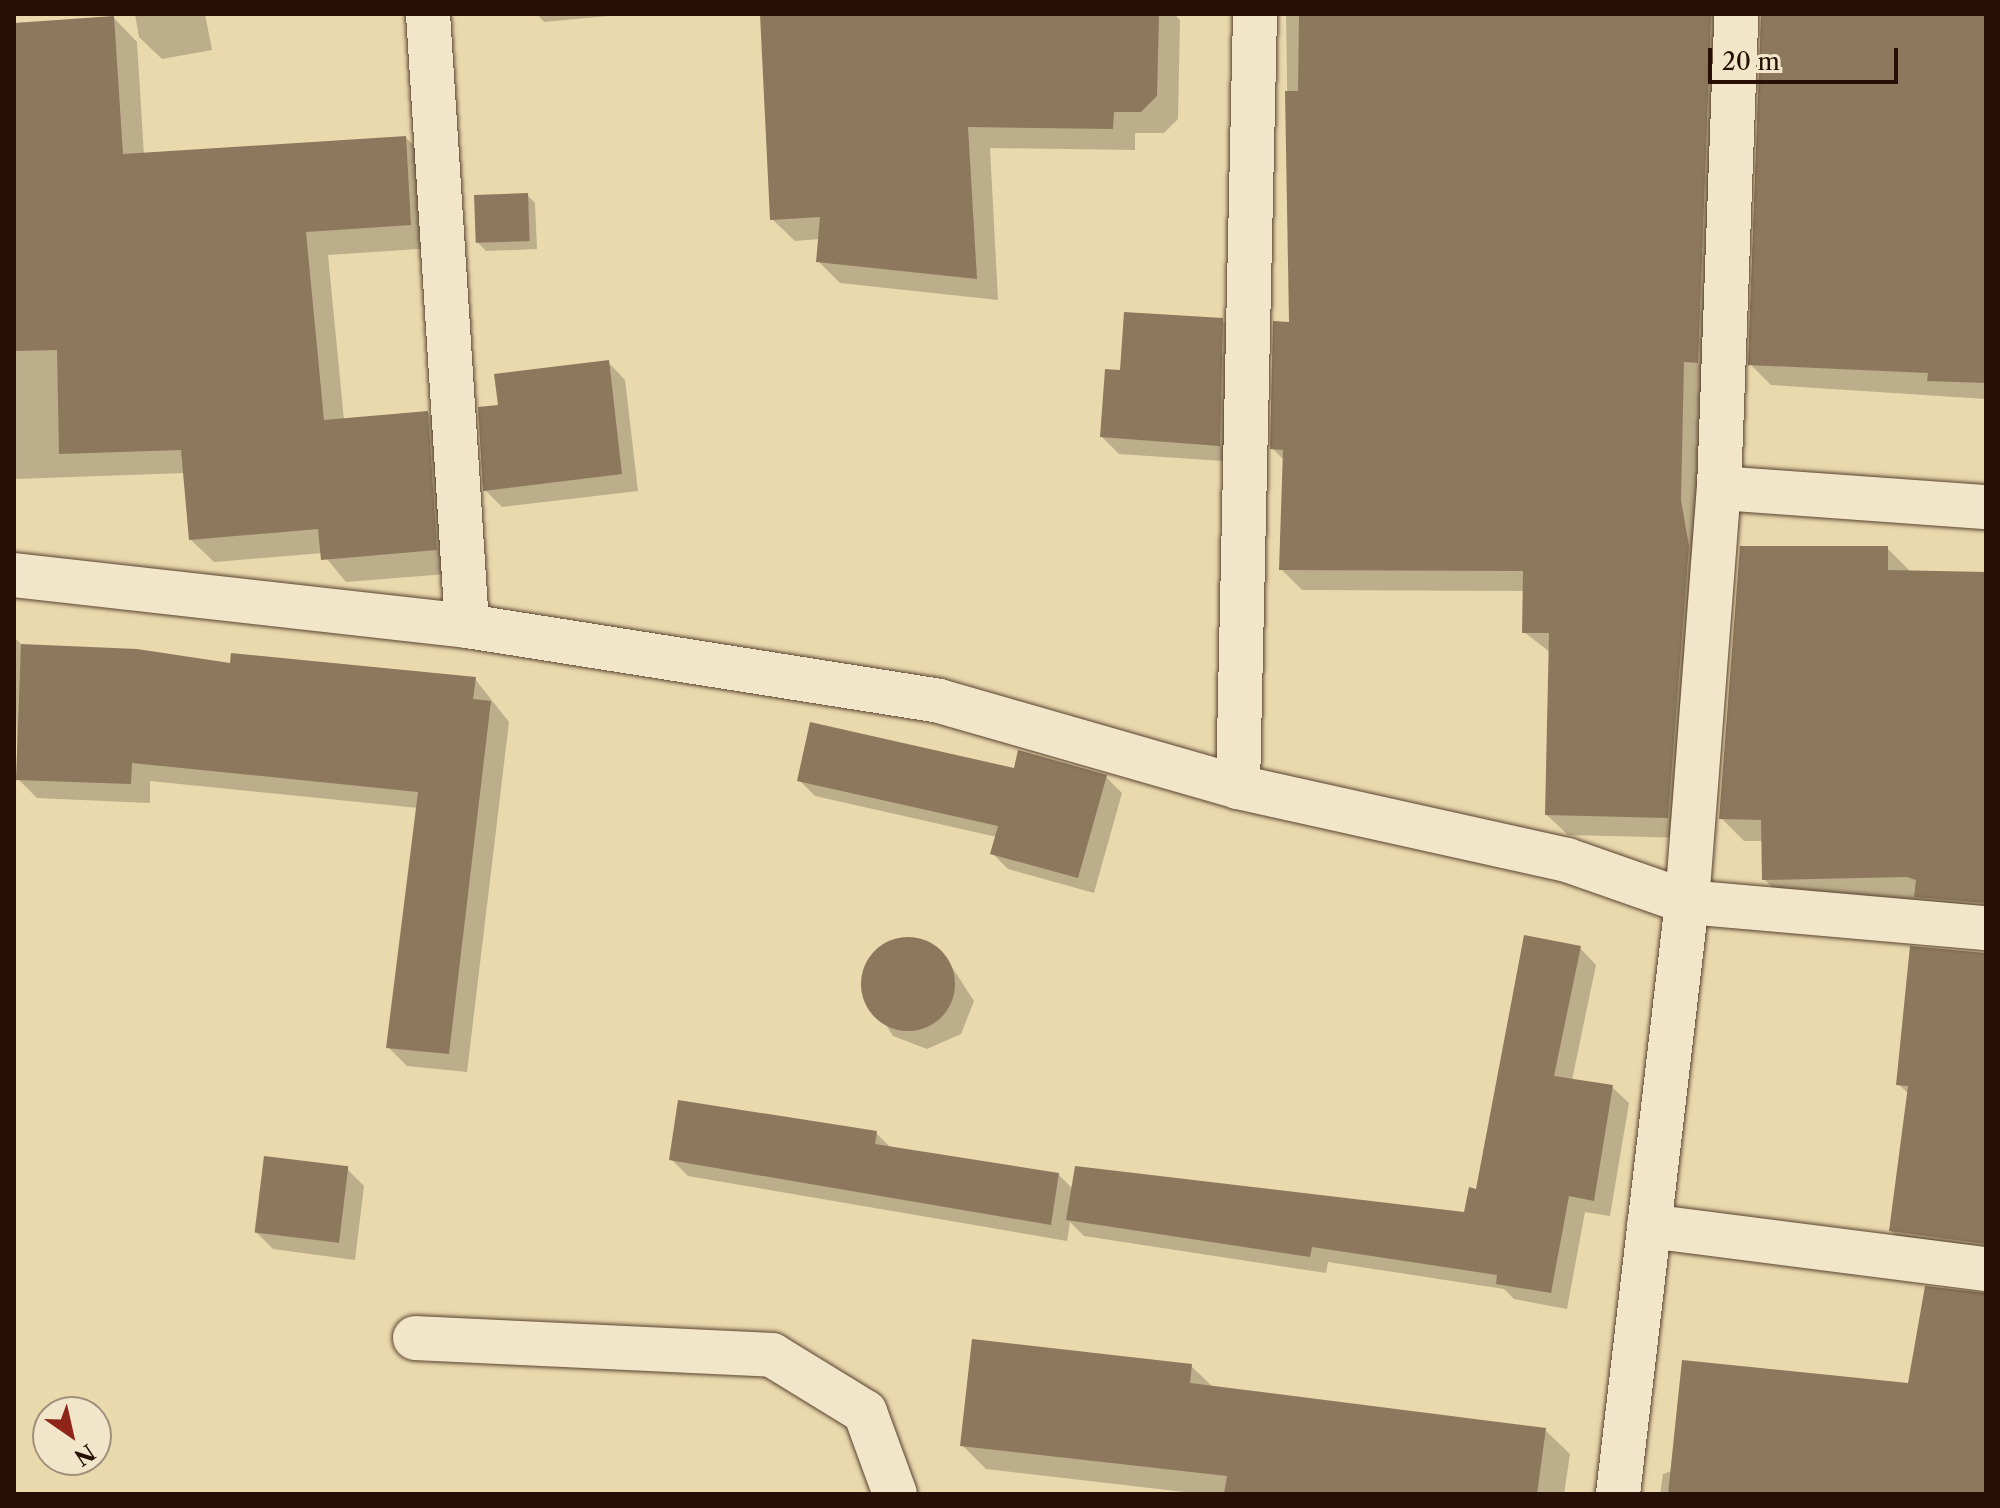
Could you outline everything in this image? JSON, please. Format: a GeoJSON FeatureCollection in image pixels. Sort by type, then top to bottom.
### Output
{"type":"FeatureCollection","features":[{"type":"Feature","properties":{"kind":"street"},"geometry":{"type":"LineString","coordinates":[[428,14],[467,626]]}},
{"type":"Feature","properties":{"kind":"street"},"geometry":{"type":"LineString","coordinates":[[1238,787],[1255,14]]}},
{"type":"Feature","properties":{"kind":"street"},"geometry":{"type":"LineString","coordinates":[[1618,1494],[1687,902],[1719,488],[1736,14]]}},
{"type":"Feature","properties":{"kind":"street"},"geometry":{"type":"LineString","coordinates":[[1719,488],[1986,507]]}},
{"type":"Feature","properties":{"kind":"street"},"geometry":{"type":"LineString","coordinates":[[14,575],[467,626],[939,701],[1238,787],[1567,860],[1687,902],[1986,928]]}},
{"type":"Feature","properties":{"kind":"street"},"geometry":{"type":"LineString","coordinates":[[1649,1226],[1986,1269]]}},
{"type":"Feature","properties":{"kind":"street"},"geometry":{"type":"LineString","coordinates":[[415,1338],[772,1355],[865,1412],[895,1494]]}},
{"type":"Feature","properties":{"kind":"building"},"geometry":{"type":"Polygon","coordinates":[[[760,14],[1159,14],[1157,96],[1141,112],[1114,112],[1113,129],[968,127],[977,279],[816,262],[820,217],[770,220],[760,14]]]}},
{"type":"Feature","properties":{"kind":"building"},"geometry":{"type":"Polygon","coordinates":[[[1711,14],[1698,363],[1684,362],[1681,500],[1689,546],[1668,818],[1545,815],[1549,633],[1522,633],[1523,571],[1279,570],[1283,450],[1270,449],[1273,321],[1289,322],[1285,91],[1298,91],[1299,16],[1711,14]]]}},
{"type":"Feature","properties":{"kind":"building"},"geometry":{"type":"Polygon","coordinates":[[[1761,14],[1986,14],[1986,383],[1927,381],[1928,373],[1748,365],[1761,14]]]}},
{"type":"Feature","properties":{"kind":"building"},"geometry":{"type":"Polygon","coordinates":[[[114,16],[123,154],[406,136],[411,225],[306,232],[324,420],[428,411],[437,550],[321,560],[318,529],[189,540],[181,450],[59,454],[57,350],[14,351],[14,23],[114,16]]]}},
{"type":"Feature","properties":{"kind":"building"},"geometry":{"type":"Polygon","coordinates":[[[528,193],[530,241],[476,243],[474,195],[528,193]]]}},
{"type":"Feature","properties":{"kind":"building"},"geometry":{"type":"Polygon","coordinates":[[[1124,312],[1223,318],[1220,446],[1100,437],[1105,369],[1120,370],[1124,312]]]}},
{"type":"Feature","properties":{"kind":"building"},"geometry":{"type":"Polygon","coordinates":[[[609,360],[622,474],[483,491],[478,407],[498,405],[494,374],[609,360]]]}},
{"type":"Feature","properties":{"kind":"building"},"geometry":{"type":"Polygon","coordinates":[[[1740,546],[1888,546],[1888,570],[1986,572],[1986,903],[1914,897],[1916,880],[1907,877],[1762,880],[1761,820],[1719,819],[1740,546]]]}},
{"type":"Feature","properties":{"kind":"building"},"geometry":{"type":"Polygon","coordinates":[[[21,644],[137,649],[230,663],[231,653],[476,677],[473,699],[491,701],[449,1054],[386,1048],[418,792],[132,763],[131,784],[16,780],[21,644]]]}},
{"type":"Feature","properties":{"kind":"building"},"geometry":{"type":"Polygon","coordinates":[[[810,722],[1014,768],[1018,750],[1107,775],[1078,878],[990,854],[998,826],[797,781],[810,722]]]}},
{"type":"Feature","properties":{"kind":"building"},"geometry":{"type":"Polygon","coordinates":[[[1524,935],[1581,946],[1554,1076],[1613,1085],[1594,1201],[1569,1196],[1551,1293],[1496,1284],[1497,1275],[1312,1247],[1310,1257],[1066,1220],[1075,1166],[1464,1212],[1469,1187],[1476,1189],[1524,935]]]}},
{"type":"Feature","properties":{"kind":"building"},"geometry":{"type":"Polygon","coordinates":[[[908,937],[926,941],[941,951],[951,966],[955,984],[951,1002],[941,1017],[926,1027],[908,1031],[890,1027],[875,1017],[865,1002],[861,984],[865,966],[875,951],[890,941],[908,937]]]}},
{"type":"Feature","properties":{"kind":"building"},"geometry":{"type":"Polygon","coordinates":[[[1910,946],[1986,953],[1986,1244],[1889,1231],[1908,1086],[1896,1085],[1910,946]]]}},
{"type":"Feature","properties":{"kind":"building"},"geometry":{"type":"Polygon","coordinates":[[[678,1100],[877,1131],[875,1144],[1059,1173],[1051,1225],[669,1160],[678,1100]]]}},
{"type":"Feature","properties":{"kind":"building"},"geometry":{"type":"Polygon","coordinates":[[[264,1156],[348,1166],[339,1243],[255,1232],[264,1156]]]}},
{"type":"Feature","properties":{"kind":"building"},"geometry":{"type":"Polygon","coordinates":[[[1925,1286],[1986,1293],[1986,1494],[1668,1494],[1682,1360],[1908,1383],[1925,1286]]]}},
{"type":"Feature","properties":{"kind":"building"},"geometry":{"type":"Polygon","coordinates":[[[972,1339],[1192,1364],[1190,1383],[1546,1428],[1537,1494],[1224,1494],[1227,1476],[960,1446],[972,1339]]]}}]}
